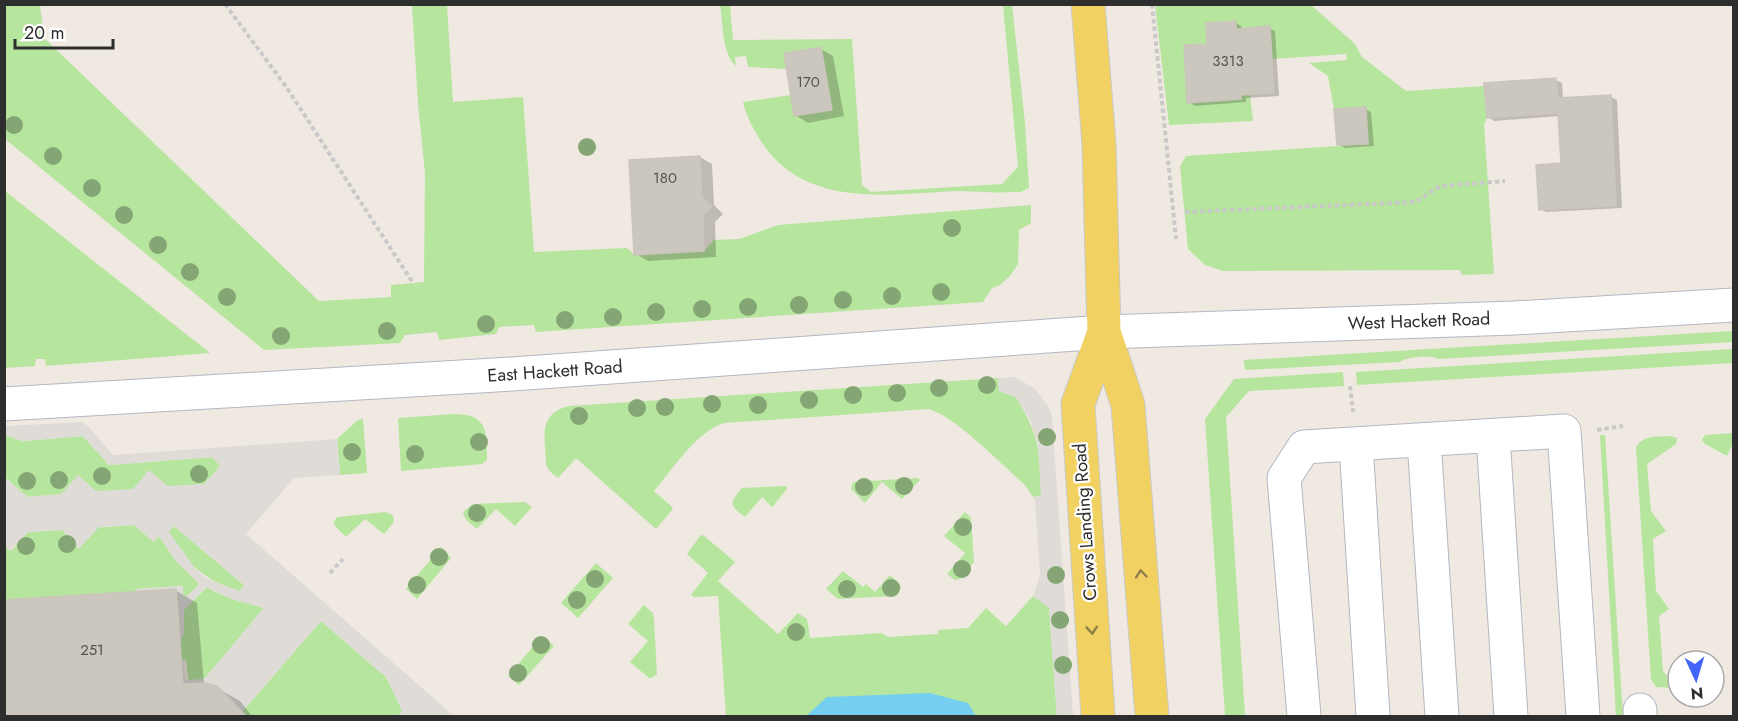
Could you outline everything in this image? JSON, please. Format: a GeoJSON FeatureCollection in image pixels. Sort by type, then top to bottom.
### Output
{"type":"FeatureCollection","features":[{"type":"Feature","properties":{"kind":"main road","name":"Crows Landing Road"},"geometry":{"type":"LineString","coordinates":[[1088,4],[1099,144],[1104,332],[1128,405],[1152,717]]}},
{"type":"Feature","properties":{"kind":"main road","name":"Crows Landing Road"},"geometry":{"type":"LineString","coordinates":[[1098,717],[1078,404],[1104,332]]}},
{"type":"Feature","properties":{"kind":"street","name":"West Hackett Road"},"geometry":{"type":"LineString","coordinates":[[1104,332],[1514,318],[1734,304]]}},
{"type":"Feature","properties":{"kind":"street","name":"East Hackett Road"},"geometry":{"type":"LineString","coordinates":[[4,404],[501,375],[1104,332]]}},
{"type":"Feature","properties":{"kind":"street"},"geometry":{"type":"LineString","coordinates":[[1304,717],[1284,478],[1304,447],[1564,431],[1583,717]]}},
{"type":"Feature","properties":{"kind":"street"},"geometry":{"type":"LineString","coordinates":[[1493,436],[1511,717]]}},
{"type":"Feature","properties":{"kind":"street"},"geometry":{"type":"LineString","coordinates":[[1424,440],[1442,717]]}},
{"type":"Feature","properties":{"kind":"street"},"geometry":{"type":"LineString","coordinates":[[1356,444],[1373,717]]}},
{"type":"Feature","properties":{"kind":"path"},"geometry":{"type":"LineString","coordinates":[[225,4],[287,88],[413,283]]}},
{"type":"Feature","properties":{"kind":"path"},"geometry":{"type":"LineString","coordinates":[[1152,4],[1176,239]]}},
{"type":"Feature","properties":{"kind":"path"},"geometry":{"type":"LineString","coordinates":[[1185,212],[1416,202],[1440,186],[1505,181]]}},
{"type":"Feature","properties":{"kind":"path"},"geometry":{"type":"LineString","coordinates":[[330,573],[343,559]]}},
{"type":"Feature","properties":{"kind":"green space"},"geometry":{"type":"Polygon","coordinates":[[[4,5],[40,5],[44,38],[319,301],[391,297],[391,285],[424,282],[425,173],[412,5],[448,5],[453,102],[523,97],[534,252],[627,248],[635,255],[704,251],[714,240],[739,239],[778,225],[1031,205],[1031,223],[1019,230],[1018,264],[1010,276],[1000,285],[992,288],[983,302],[536,332],[534,325],[499,327],[496,334],[439,340],[437,332],[405,335],[400,343],[264,350],[5,139],[4,5]]]}},
{"type":"Feature","properties":{"kind":"green space"},"geometry":{"type":"Polygon","coordinates":[[[720,5],[730,5],[733,40],[852,39],[862,185],[871,192],[1002,184],[1018,167],[1003,5],[1012,5],[1025,123],[1029,188],[1021,192],[961,191],[882,195],[830,189],[806,181],[784,167],[765,147],[752,125],[743,102],[791,95],[794,116],[832,110],[821,48],[784,53],[786,69],[748,67],[746,56],[735,57],[736,66],[728,54],[720,5]]]}},
{"type":"Feature","properties":{"kind":"green space"},"geometry":{"type":"Polygon","coordinates":[[[1155,5],[1311,5],[1355,44],[1362,57],[1406,91],[1484,86],[1487,118],[1484,124],[1494,274],[1462,275],[1460,270],[1223,271],[1205,265],[1188,249],[1180,166],[1186,156],[1368,144],[1366,108],[1334,109],[1328,76],[1309,63],[1347,60],[1346,54],[1272,59],[1269,26],[1236,29],[1235,21],[1206,23],[1207,44],[1184,46],[1187,103],[1240,99],[1241,95],[1250,95],[1253,121],[1169,125],[1155,5]]]}},
{"type":"Feature","properties":{"kind":"green space"},"geometry":{"type":"Polygon","coordinates":[[[5,191],[210,353],[46,366],[45,359],[36,359],[35,366],[5,368],[5,191]]]}},
{"type":"Feature","properties":{"kind":"green space"},"geometry":{"type":"Polygon","coordinates":[[[1733,331],[1733,342],[1438,359],[1418,357],[1399,362],[1245,370],[1244,360],[1733,331]]]}},
{"type":"Feature","properties":{"kind":"green space"},"geometry":{"type":"Polygon","coordinates":[[[1733,349],[1733,363],[1357,385],[1356,372],[1733,349]]]}},
{"type":"Feature","properties":{"kind":"green space"},"geometry":{"type":"Polygon","coordinates":[[[1343,372],[1344,386],[1249,391],[1226,417],[1245,716],[1225,716],[1205,419],[1234,379],[1343,372]]]}},
{"type":"Feature","properties":{"kind":"green space"},"geometry":{"type":"Polygon","coordinates":[[[998,378],[999,391],[1016,397],[1030,423],[1039,455],[1041,496],[1033,497],[1025,485],[964,430],[951,420],[928,409],[724,423],[714,427],[695,442],[654,491],[673,509],[656,529],[576,458],[558,478],[546,465],[545,432],[548,420],[555,412],[569,406],[998,378]]]}},
{"type":"Feature","properties":{"kind":"green space"},"geometry":{"type":"Polygon","coordinates":[[[453,414],[473,417],[483,426],[487,441],[487,460],[482,464],[401,471],[398,418],[453,414]]]}},
{"type":"Feature","properties":{"kind":"green space"},"geometry":{"type":"Polygon","coordinates":[[[363,419],[367,473],[340,475],[337,439],[358,420],[363,419]]]}},
{"type":"Feature","properties":{"kind":"green space"},"geometry":{"type":"Polygon","coordinates":[[[1733,433],[1733,443],[1727,456],[1702,440],[1705,435],[1733,433]]]}},
{"type":"Feature","properties":{"kind":"green space"},"geometry":{"type":"Polygon","coordinates":[[[4,435],[23,441],[83,436],[109,465],[213,457],[221,466],[205,484],[27,497],[7,479],[5,481],[4,435]]]}},
{"type":"Feature","properties":{"kind":"green space"},"geometry":{"type":"Polygon","coordinates":[[[1600,435],[1605,435],[1623,716],[1616,716],[1600,435]]]}},
{"type":"Feature","properties":{"kind":"green space"},"geometry":{"type":"Polygon","coordinates":[[[1655,437],[1677,438],[1676,444],[1647,464],[1651,511],[1666,531],[1653,539],[1656,591],[1669,609],[1659,616],[1666,687],[1656,687],[1651,679],[1636,448],[1642,441],[1655,437]]]}},
{"type":"Feature","properties":{"kind":"green space"},"geometry":{"type":"Polygon","coordinates":[[[918,478],[920,480],[902,499],[882,482],[865,503],[851,489],[853,482],[918,478]]]}},
{"type":"Feature","properties":{"kind":"green space"},"geometry":{"type":"Polygon","coordinates":[[[786,486],[787,489],[772,507],[762,497],[745,517],[734,507],[733,501],[742,488],[786,486]]]}},
{"type":"Feature","properties":{"kind":"green space"},"geometry":{"type":"Polygon","coordinates":[[[525,502],[532,507],[515,526],[496,509],[477,529],[466,520],[463,512],[473,504],[525,502]]]}},
{"type":"Feature","properties":{"kind":"green space"},"geometry":{"type":"Polygon","coordinates":[[[385,512],[393,515],[394,522],[384,534],[365,519],[346,537],[334,522],[337,517],[385,512]]]}},
{"type":"Feature","properties":{"kind":"green space"},"geometry":{"type":"Polygon","coordinates":[[[965,512],[971,518],[974,562],[960,579],[955,580],[947,574],[965,553],[944,536],[965,512]]]}},
{"type":"Feature","properties":{"kind":"green space"},"geometry":{"type":"Polygon","coordinates":[[[134,525],[154,542],[159,536],[176,561],[200,584],[186,597],[182,586],[136,589],[136,592],[5,600],[4,546],[11,551],[28,532],[134,525]]]}},
{"type":"Feature","properties":{"kind":"green space"},"geometry":{"type":"Polygon","coordinates":[[[174,526],[244,585],[239,592],[215,582],[190,562],[168,532],[174,526]]]}},
{"type":"Feature","properties":{"kind":"green space"},"geometry":{"type":"Polygon","coordinates":[[[703,535],[735,562],[718,581],[778,634],[798,613],[807,619],[810,638],[881,633],[888,637],[938,634],[938,630],[968,628],[986,608],[1006,626],[1033,596],[1049,607],[1057,716],[726,716],[718,596],[694,597],[691,595],[708,573],[687,554],[703,535]]]}},
{"type":"Feature","properties":{"kind":"green space"},"geometry":{"type":"Polygon","coordinates":[[[441,547],[451,558],[417,599],[406,589],[441,547]]]}},
{"type":"Feature","properties":{"kind":"green space"},"geometry":{"type":"Polygon","coordinates":[[[596,563],[613,578],[578,618],[561,603],[596,563]]]}},
{"type":"Feature","properties":{"kind":"green space"},"geometry":{"type":"Polygon","coordinates":[[[843,571],[863,587],[866,584],[875,592],[890,575],[900,584],[901,588],[895,596],[838,599],[826,589],[843,571]]]}},
{"type":"Feature","properties":{"kind":"green space"},"geometry":{"type":"Polygon","coordinates":[[[207,587],[215,592],[264,608],[201,683],[189,684],[186,660],[181,659],[180,642],[184,632],[184,610],[207,587]]]}},
{"type":"Feature","properties":{"kind":"green space"},"geometry":{"type":"Polygon","coordinates":[[[644,605],[653,613],[654,620],[657,674],[652,678],[630,662],[648,641],[628,624],[644,605]]]}},
{"type":"Feature","properties":{"kind":"green space"},"geometry":{"type":"Polygon","coordinates":[[[321,621],[386,677],[402,710],[399,715],[241,716],[241,713],[321,621]]]}},
{"type":"Feature","properties":{"kind":"green space"},"geometry":{"type":"Polygon","coordinates":[[[542,636],[554,646],[519,685],[508,676],[542,636]]]}},
{"type":"Feature","properties":{"kind":"shaded area"},"geometry":{"type":"Polygon","coordinates":[[[1015,377],[1035,389],[1049,407],[1052,416],[1073,716],[1057,716],[1049,608],[1033,596],[1040,575],[1033,497],[1041,496],[1038,445],[1031,422],[1016,397],[999,391],[998,378],[1015,377]]]}},
{"type":"Feature","properties":{"kind":"shaded area"},"geometry":{"type":"Polygon","coordinates":[[[82,422],[113,455],[337,439],[340,475],[294,478],[246,534],[454,716],[387,716],[399,715],[402,710],[386,677],[321,621],[241,713],[217,686],[205,683],[183,686],[181,659],[183,659],[185,680],[204,679],[264,608],[231,599],[206,587],[184,610],[184,632],[180,642],[136,592],[136,589],[183,586],[183,594],[186,597],[199,584],[176,561],[159,536],[154,542],[134,525],[99,527],[79,549],[62,530],[28,532],[10,551],[5,546],[5,481],[6,479],[28,497],[61,494],[78,475],[96,491],[133,489],[149,470],[168,486],[204,484],[220,466],[212,457],[109,465],[83,436],[23,441],[5,435],[5,426],[82,422]],[[174,526],[169,532],[204,577],[240,591],[244,585],[174,526]]]}},
{"type":"Feature","properties":{"kind":"water"},"geometry":{"type":"Polygon","coordinates":[[[930,693],[968,703],[976,716],[806,716],[827,697],[930,693]]]}},
{"type":"Feature","properties":{"kind":"building"},"geometry":{"type":"Polygon","coordinates":[[[1236,21],[1236,29],[1270,26],[1274,93],[1241,95],[1241,99],[1187,103],[1184,45],[1207,44],[1206,23],[1236,21]]]}},
{"type":"Feature","properties":{"kind":"building"},"geometry":{"type":"Polygon","coordinates":[[[821,47],[832,110],[794,116],[784,53],[821,47]]]}},
{"type":"Feature","properties":{"kind":"building"},"geometry":{"type":"Polygon","coordinates":[[[1556,78],[1558,98],[1611,95],[1616,206],[1539,210],[1536,165],[1561,163],[1558,113],[1487,118],[1484,83],[1556,78]]]}},
{"type":"Feature","properties":{"kind":"building"},"geometry":{"type":"Polygon","coordinates":[[[1366,107],[1368,144],[1337,145],[1334,109],[1366,107]]]}},
{"type":"Feature","properties":{"kind":"building"},"geometry":{"type":"Polygon","coordinates":[[[700,156],[702,197],[712,206],[703,215],[704,251],[634,255],[629,160],[700,156]]]}},
{"type":"Feature","properties":{"kind":"building"},"geometry":{"type":"Polygon","coordinates":[[[176,589],[183,684],[205,683],[217,686],[247,717],[4,717],[4,600],[176,589]]]}}]}
